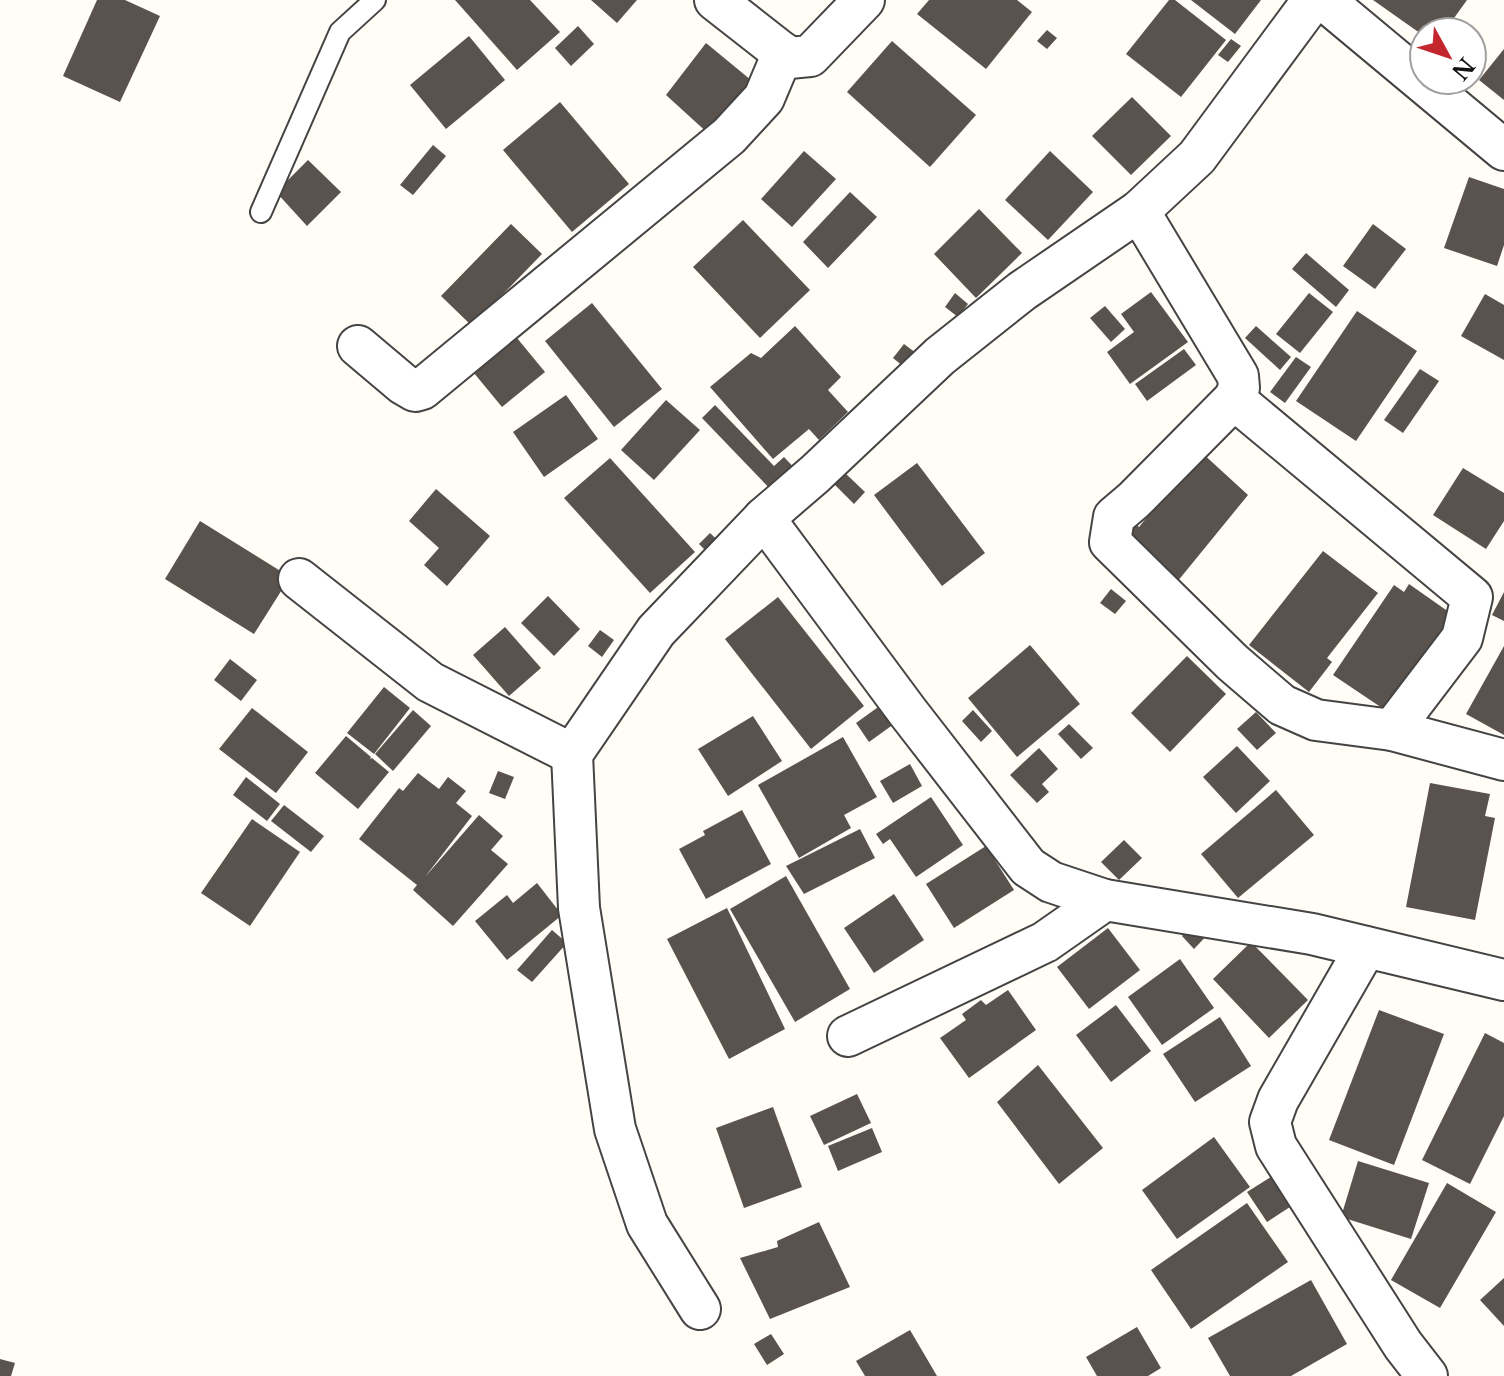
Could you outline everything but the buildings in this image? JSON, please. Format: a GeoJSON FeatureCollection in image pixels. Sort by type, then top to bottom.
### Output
{"type":"FeatureCollection","features":[{"type":"Feature","properties":{"kind":"street"},"geometry":{"type":"LineString","coordinates":[[715,0],[789,58],[810,56],[864,0]]}},
{"type":"Feature","properties":{"kind":"street"},"geometry":{"type":"LineString","coordinates":[[700,1309],[647,1224],[615,1129],[579,908],[572,754],[656,631],[764,518],[940,356],[1022,291],[1139,211],[1197,157],[1313,0]]}},
{"type":"Feature","properties":{"kind":"street"},"geometry":{"type":"LineString","coordinates":[[1324,0],[1504,150]]}},
{"type":"Feature","properties":{"kind":"street"},"geometry":{"type":"LineString","coordinates":[[358,346],[403,384],[415,391],[422,389],[729,136],[764,98],[783,53]]}},
{"type":"Feature","properties":{"kind":"street"},"geometry":{"type":"LineString","coordinates":[[1139,211],[1238,376],[1239,388],[1234,399],[1114,517],[1110,542],[1232,662],[1282,705],[1316,720],[1392,730],[1504,760]]}},
{"type":"Feature","properties":{"kind":"street"},"geometry":{"type":"LineString","coordinates":[[1234,399],[1472,597],[1462,638],[1392,730]]}},
{"type":"Feature","properties":{"kind":"street"},"geometry":{"type":"LineString","coordinates":[[764,518],[1028,867],[1051,882],[1105,900],[1312,934],[1504,980]]}},
{"type":"Feature","properties":{"kind":"street"},"geometry":{"type":"LineString","coordinates":[[299,579],[430,682],[572,754]]}},
{"type":"Feature","properties":{"kind":"street"},"geometry":{"type":"LineString","coordinates":[[848,1036],[1045,942],[1105,900]]}},
{"type":"Feature","properties":{"kind":"street"},"geometry":{"type":"LineString","coordinates":[[1366,947],[1278,1100],[1270,1122],[1276,1146],[1403,1345],[1427,1376]]}},
{"type":"Feature","properties":{"kind":"lane"},"geometry":{"type":"LineString","coordinates":[[261,212],[340,32],[375,0]]}}]}
